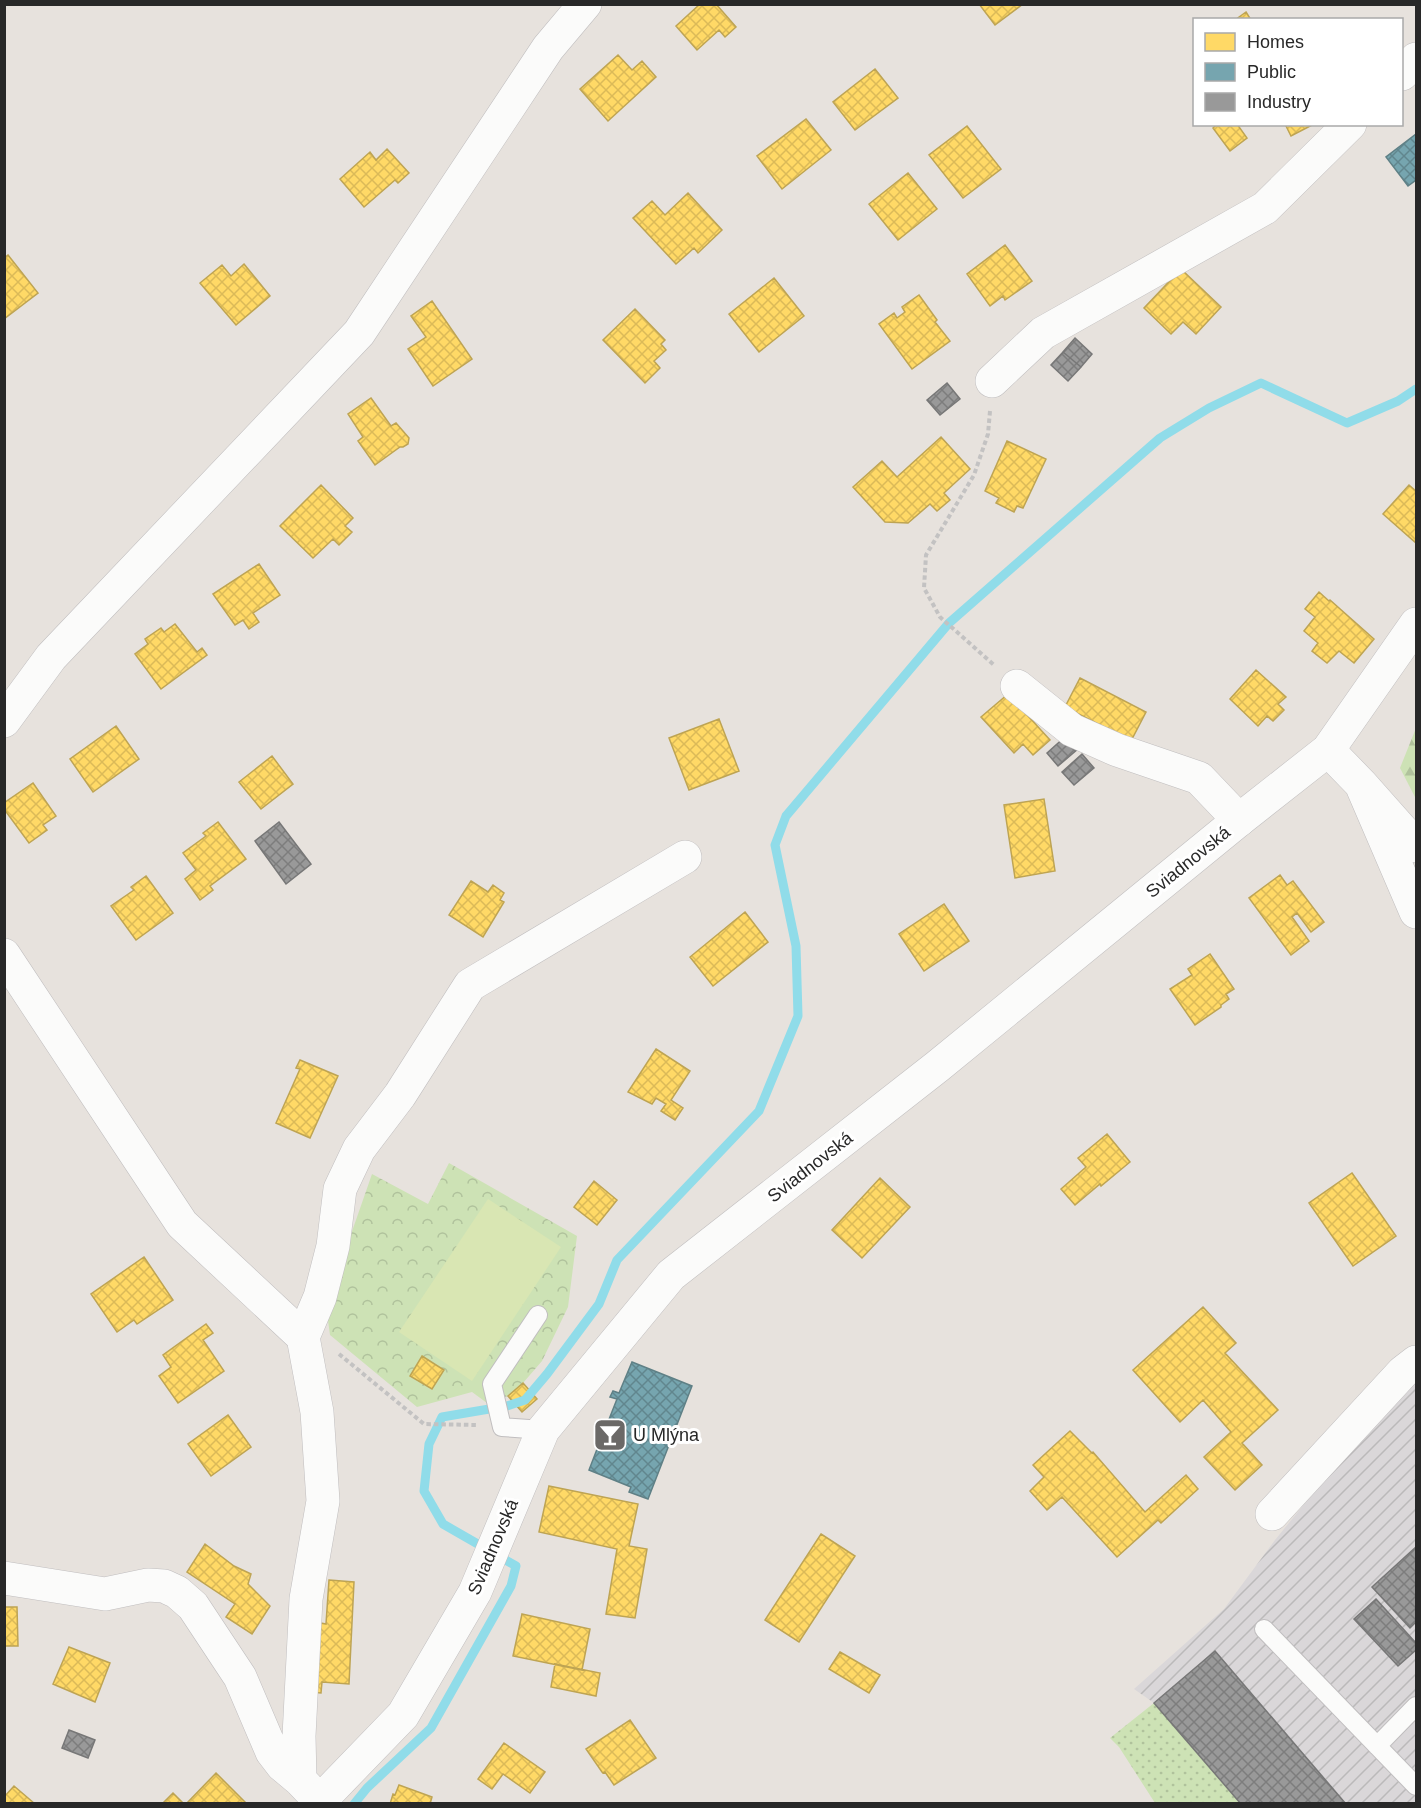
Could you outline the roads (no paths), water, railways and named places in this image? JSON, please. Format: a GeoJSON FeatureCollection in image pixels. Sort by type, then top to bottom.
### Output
{"type":"FeatureCollection","features":[{"type":"Feature","properties":{"kind":"street"},"geometry":{"type":"LineString","coordinates":[[4,721],[51,657],[360,333],[548,48],[585,4]]}},
{"type":"Feature","properties":{"kind":"street"},"geometry":{"type":"LineString","coordinates":[[1403,72],[1416,59]]}},
{"type":"Feature","properties":{"kind":"street"},"geometry":{"type":"LineString","coordinates":[[992,381],[1043,333],[1265,208],[1348,126]]}},
{"type":"Feature","properties":{"kind":"street","name":"Sviadnovská"},"geometry":{"type":"LineString","coordinates":[[312,1795],[403,1715],[476,1592],[543,1430],[671,1275],[938,1066],[1239,819],[1328,750],[1416,624]]}},
{"type":"Feature","properties":{"kind":"street"},"geometry":{"type":"LineString","coordinates":[[1017,686],[1072,730],[1117,750],[1199,778],[1239,819]]}},
{"type":"Feature","properties":{"kind":"street"},"geometry":{"type":"LineString","coordinates":[[1328,750],[1416,846]]}},
{"type":"Feature","properties":{"kind":"street"},"geometry":{"type":"LineString","coordinates":[[1361,784],[1416,912]]}},
{"type":"Feature","properties":{"kind":"street"},"geometry":{"type":"LineString","coordinates":[[312,1795],[299,1736],[306,1599],[323,1501],[317,1412],[317,1342],[320,1297],[333,1246],[340,1189],[358,1149],[400,1095],[470,985],[685,856]]}},
{"type":"Feature","properties":{"kind":"street"},"geometry":{"type":"LineString","coordinates":[[4,955],[182,1224],[317,1342]]}},
{"type":"Feature","properties":{"kind":"street"},"geometry":{"type":"LineString","coordinates":[[1272,1514],[1402,1372],[1416,1362]]}},
{"type":"Feature","properties":{"kind":"street"},"geometry":{"type":"LineString","coordinates":[[4,1578],[105,1594],[148,1585],[164,1586],[177,1592],[193,1606],[240,1677],[272,1752],[312,1795]]}},
{"type":"Feature","properties":{"kind":"lane"},"geometry":{"type":"LineString","coordinates":[[538,1315],[492,1384],[502,1427],[543,1430]]}},
{"type":"Feature","properties":{"kind":"lane"},"geometry":{"type":"LineString","coordinates":[[1264,1629],[1416,1786]]}},
{"type":"Feature","properties":{"kind":"lane"},"geometry":{"type":"LineString","coordinates":[[1377,1746],[1416,1706]]}},
{"type":"Feature","properties":{"kind":"waterway"},"geometry":{"type":"LineString","coordinates":[[354,1804],[367,1788],[431,1728],[511,1586],[516,1566],[443,1524],[424,1491],[429,1444],[442,1417],[507,1406],[525,1400],[599,1304],[617,1260],[759,1111],[798,1016],[796,946],[775,845],[786,816],[949,623],[1160,438],[1209,408],[1261,383],[1347,423],[1398,401],[1416,389]]}},
{"type":"Feature","properties":{"kind":"place","name":"U Mlýna"},"geometry":{"type":"Point","coordinates":[610,1435]}}]}
